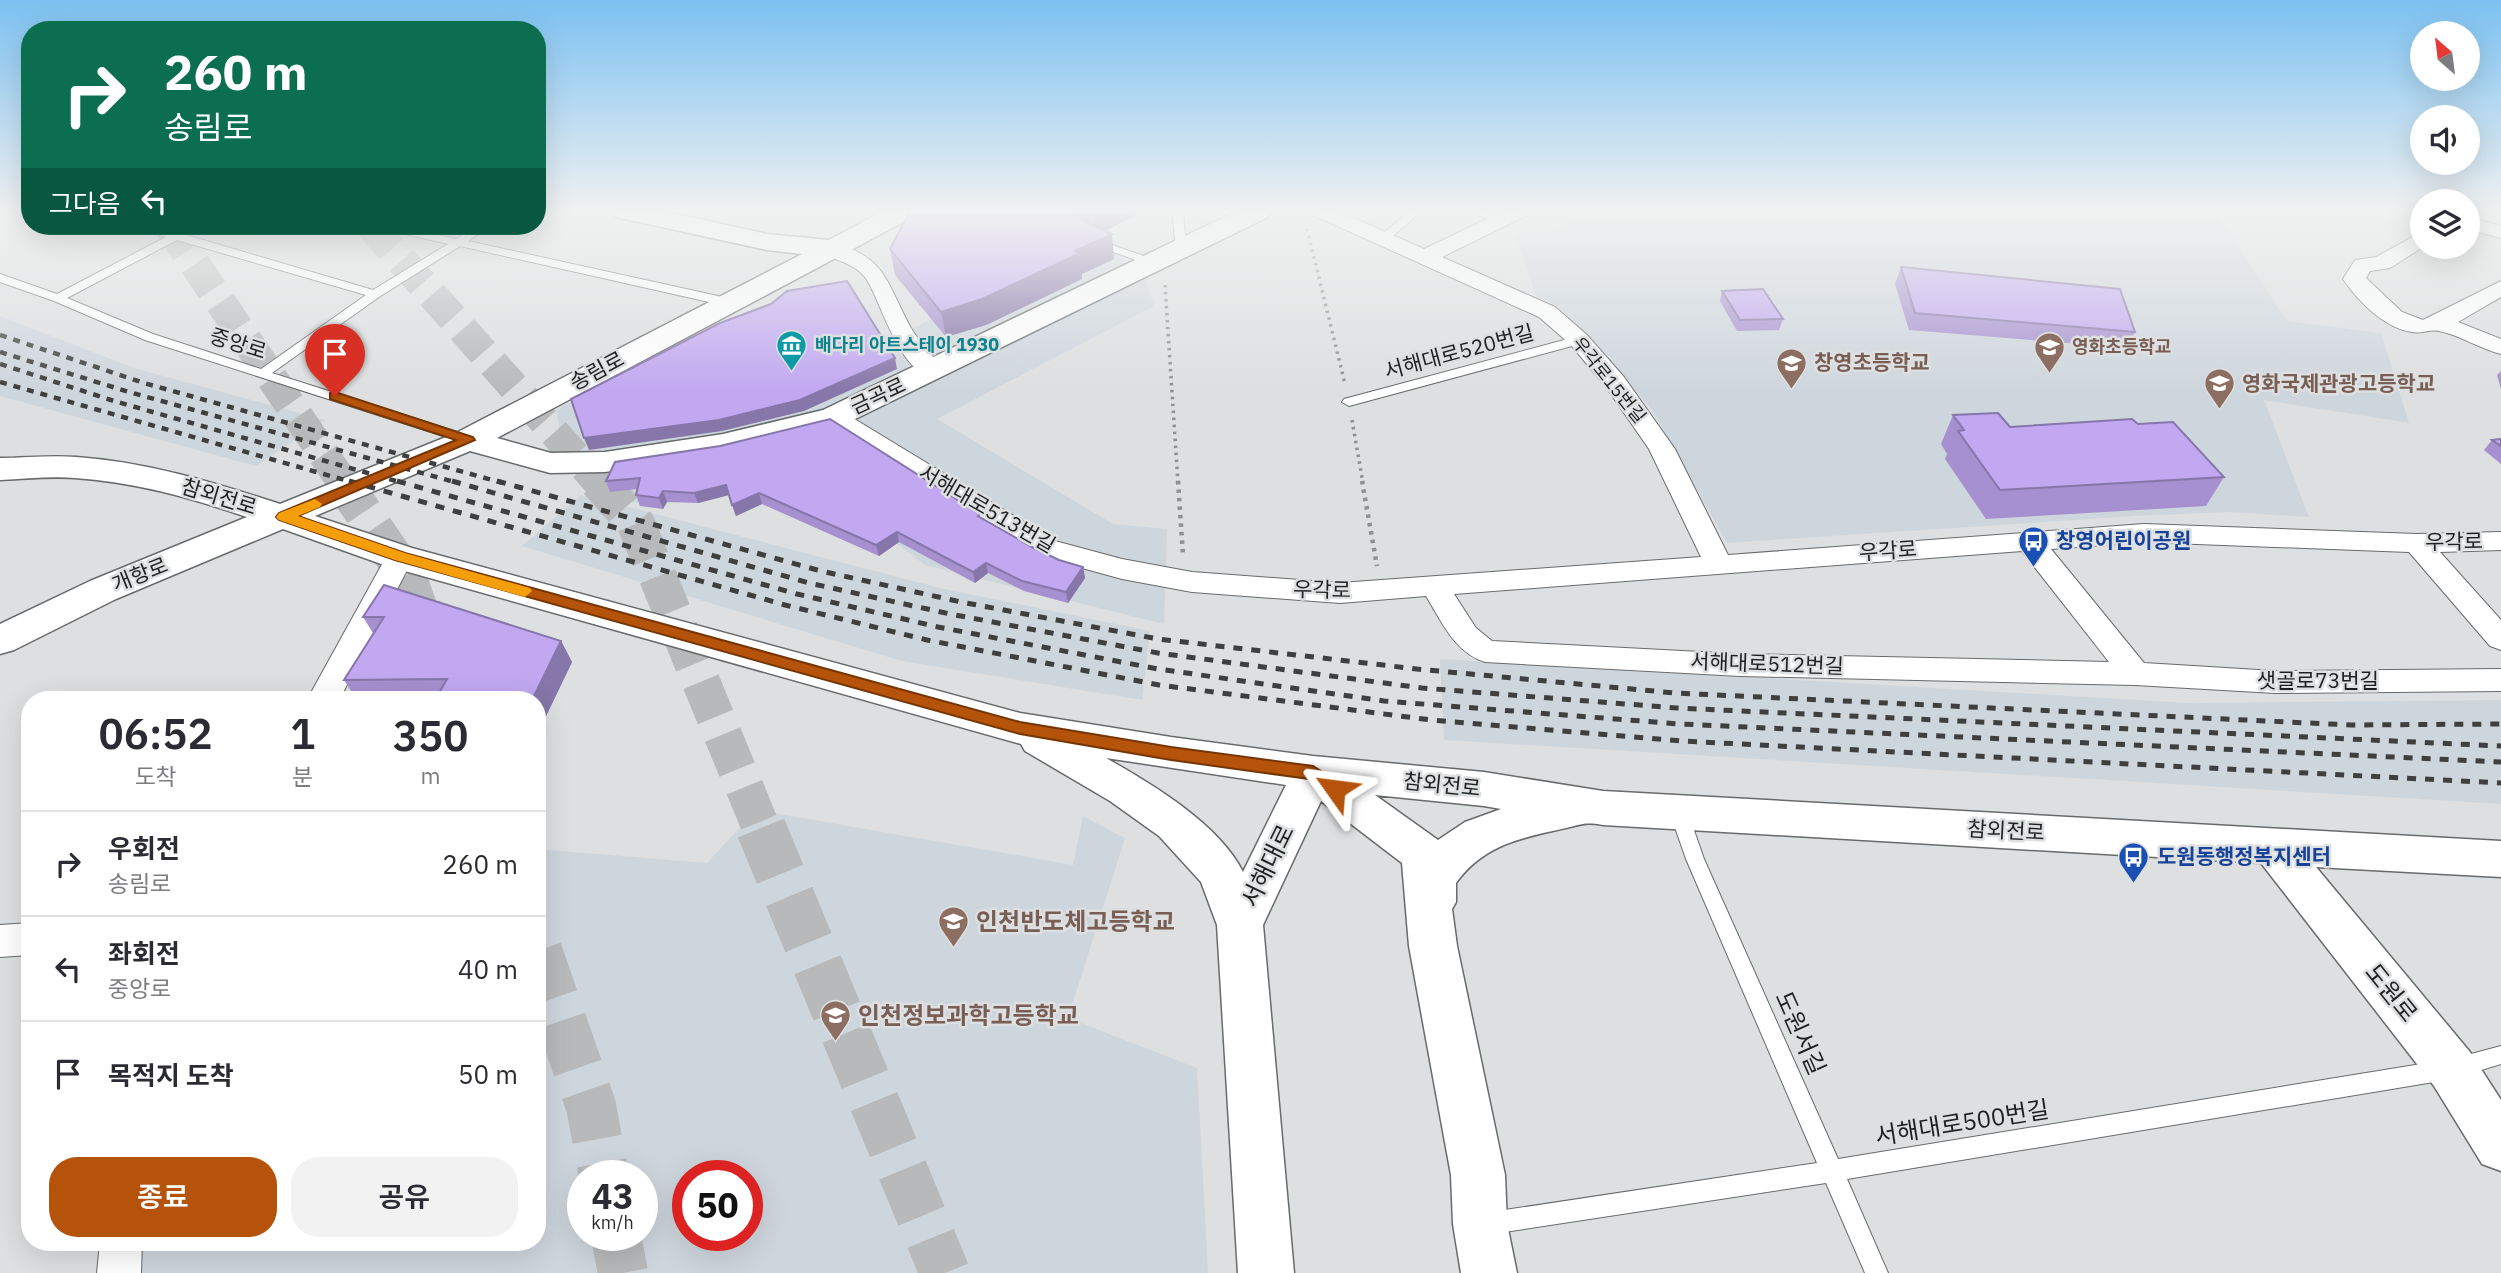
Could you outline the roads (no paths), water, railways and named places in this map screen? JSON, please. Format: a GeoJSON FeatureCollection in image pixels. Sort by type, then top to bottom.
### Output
{"type":"FeatureCollection","features":[{"type":"Feature","properties":{"kind":"main road","name":"송림로"},"geometry":{"type":"LineString","coordinates":[[284,517],[468,440],[787,270]]}},
{"type":"Feature","properties":{"kind":"main road","name":"금곡로"},"geometry":{"type":"LineString","coordinates":[[468,440],[550,463],[605,463],[723,444],[834,417],[1162,270]]}},
{"type":"Feature","properties":{"kind":"main road","name":"참외전로"},"geometry":{"type":"LineString","coordinates":[[0,469],[74,467],[148,477],[197,488],[400,557],[1020,728],[1171,753],[1313,772],[1483,789],[1603,808],[2501,859]]}},
{"type":"Feature","properties":{"kind":"main road","name":"개항로"},"geometry":{"type":"LineString","coordinates":[[0,640],[103,590],[284,517]]}},
{"type":"Feature","properties":{"kind":"main road"},"geometry":{"type":"LineString","coordinates":[[1020,728],[1125,789],[1174,824],[1220,872],[1240,925]]}},
{"type":"Feature","properties":{"kind":"main road"},"geometry":{"type":"LineString","coordinates":[[1313,772],[1424,855],[1433,946],[1478,1175],[1480,1224],[1489,1273]]}},
{"type":"Feature","properties":{"kind":"main road","name":"서해대로"},"geometry":{"type":"LineString","coordinates":[[1266,1273],[1240,925],[1313,772]]}},
{"type":"Feature","properties":{"kind":"main road"},"geometry":{"type":"LineString","coordinates":[[1433,946],[1433,878],[1459,847],[1536,814],[1603,808]]}},
{"type":"Feature","properties":{"kind":"main road","name":"도원로"},"geometry":{"type":"LineString","coordinates":[[2274,846],[2452,1069],[2501,1146]]}},
{"type":"Feature","properties":{"kind":"street"},"geometry":{"type":"LineString","coordinates":[[872,270],[881,281],[897,323],[910,347],[932,371]]}},
{"type":"Feature","properties":{"kind":"street","name":"우각로15번길"},"geometry":{"type":"LineString","coordinates":[[1455,270],[1547,312],[1579,340],[1615,382],[1662,449],[1719,564]]}},
{"type":"Feature","properties":{"kind":"street"},"geometry":{"type":"LineString","coordinates":[[2360,270],[2354,279],[2378,305],[2403,325],[2427,328],[2501,288]]}},
{"type":"Feature","properties":{"kind":"street"},"geometry":{"type":"LineString","coordinates":[[2439,323],[2501,347]]}},
{"type":"Feature","properties":{"kind":"street","name":"서해대로513번길"},"geometry":{"type":"LineString","coordinates":[[834,417],[1045,548],[1122,569],[1192,582],[1275,589]]}},
{"type":"Feature","properties":{"kind":"street","name":"우각로"},"geometry":{"type":"LineString","coordinates":[[1275,589],[1340,593],[2144,533],[2417,543],[2501,541]]}},
{"type":"Feature","properties":{"kind":"street"},"geometry":{"type":"LineString","coordinates":[[2029,541],[2135,674]]}},
{"type":"Feature","properties":{"kind":"street"},"geometry":{"type":"LineString","coordinates":[[2417,543],[2501,639]]}},
{"type":"Feature","properties":{"kind":"street"},"geometry":{"type":"LineString","coordinates":[[328,691],[400,557]]}},
{"type":"Feature","properties":{"kind":"street","name":"서해대로512번길"},"geometry":{"type":"LineString","coordinates":[[1433,584],[1465,635],[1485,651],[1740,665],[2135,674]]}},
{"type":"Feature","properties":{"kind":"street","name":"샛골로73번길"},"geometry":{"type":"LineString","coordinates":[[2135,674],[2275,682],[2501,681]]}},
{"type":"Feature","properties":{"kind":"street"},"geometry":{"type":"LineString","coordinates":[[0,941],[21,940]]}},
{"type":"Feature","properties":{"kind":"street"},"geometry":{"type":"LineString","coordinates":[[119,1273],[120,1251]]}},
{"type":"Feature","properties":{"kind":"lane"},"geometry":{"type":"LineString","coordinates":[[58,298],[109,270]]}},
{"type":"Feature","properties":{"kind":"lane"},"geometry":{"type":"LineString","coordinates":[[296,270],[375,295]]}},
{"type":"Feature","properties":{"kind":"lane"},"geometry":{"type":"LineString","coordinates":[[265,372],[414,270]]}},
{"type":"Feature","properties":{"kind":"lane"},"geometry":{"type":"LineString","coordinates":[[589,270],[727,302]]}},
{"type":"Feature","properties":{"kind":"lane"},"geometry":{"type":"LineString","coordinates":[[1154,270],[1158,274]]}},
{"type":"Feature","properties":{"kind":"lane","name":"중앙로"},"geometry":{"type":"LineString","coordinates":[[0,278],[58,298],[149,337],[265,372],[468,440]]}},
{"type":"Feature","properties":{"kind":"lane","name":"서해대로520번길"},"geometry":{"type":"LineString","coordinates":[[1349,402],[1579,340]]}},
{"type":"Feature","properties":{"kind":"lane","name":"도원서길"},"geometry":{"type":"LineString","coordinates":[[1679,813],[1695,859],[1877,1273]]}},
{"type":"Feature","properties":{"kind":"lane","name":"서해대로500번길"},"geometry":{"type":"LineString","coordinates":[[1480,1224],[1832,1171],[2452,1069],[2501,1055]]}},
{"type":"Feature","properties":{"kind":"tunnel"},"geometry":{"type":"LineString","coordinates":[[199,270],[343,483]]}},
{"type":"Feature","properties":{"kind":"tunnel"},"geometry":{"type":"LineString","coordinates":[[410,270],[599,483]]}},
{"type":"Feature","properties":{"kind":"tunnel"},"geometry":{"type":"LineString","coordinates":[[342,481],[408,578],[447,691]]}},
{"type":"Feature","properties":{"kind":"tunnel"},"geometry":{"type":"LineString","coordinates":[[598,481],[636,524],[762,830]]}},
{"type":"Feature","properties":{"kind":"tunnel"},"geometry":{"type":"LineString","coordinates":[[761,828],[945,1273]]}},
{"type":"Feature","properties":{"kind":"tunnel"},"geometry":{"type":"LineString","coordinates":[[546,977],[591,1106],[601,1160]]}},
{"type":"Feature","properties":{"kind":"tunnel"},"geometry":{"type":"LineString","coordinates":[[619,1251],[623,1273]]}},
{"type":"Feature","properties":{"kind":"railway"},"geometry":{"type":"LineString","coordinates":[[0,335],[144,383],[503,483]]}},
{"type":"Feature","properties":{"kind":"railway"},"geometry":{"type":"LineString","coordinates":[[0,352],[129,392],[458,483]]}},
{"type":"Feature","properties":{"kind":"railway"},"geometry":{"type":"LineString","coordinates":[[0,364],[114,401],[403,483]]}},
{"type":"Feature","properties":{"kind":"railway"},"geometry":{"type":"LineString","coordinates":[[0,382],[355,483]]}},
{"type":"Feature","properties":{"kind":"railway"},"geometry":{"type":"LineString","coordinates":[[349,481],[785,605],[927,640],[1159,685],[1431,720],[1682,741],[2501,783]]}},
{"type":"Feature","properties":{"kind":"railway"},"geometry":{"type":"LineString","coordinates":[[397,481],[797,594],[938,627],[1158,669],[1384,701],[1680,724],[2501,762]]}},
{"type":"Feature","properties":{"kind":"railway"},"geometry":{"type":"LineString","coordinates":[[452,481],[809,583],[950,614],[1158,653],[1422,688],[1677,708],[2501,746]]}},
{"type":"Feature","properties":{"kind":"railway"},"geometry":{"type":"LineString","coordinates":[[497,481],[821,571],[961,602],[1158,639],[1417,669],[1675,693],[2351,725],[2501,724]]}},
{"type":"Feature","properties":{"kind":"place","name":"배다리 아트스테이 1930"},"geometry":{"type":"Point","coordinates":[792,372]}},
{"type":"Feature","properties":{"kind":"place","name":"영화초등학교"},"geometry":{"type":"Point","coordinates":[2049,374]}},
{"type":"Feature","properties":{"kind":"place","name":"창영초등학교"},"geometry":{"type":"Point","coordinates":[1791,390]}},
{"type":"Feature","properties":{"kind":"place","name":"영화국제관광고등학교"},"geometry":{"type":"Point","coordinates":[2219,411]}},
{"type":"Feature","properties":{"kind":"place","name":"창영어린이공원"},"geometry":{"type":"Point","coordinates":[2033,568]}},
{"type":"Feature","properties":{"kind":"place","name":"도원동행정복지센터"},"geometry":{"type":"Point","coordinates":[2134,884]}},
{"type":"Feature","properties":{"kind":"place","name":"인천반도체고등학교"},"geometry":{"type":"Point","coordinates":[953,949]}},
{"type":"Feature","properties":{"kind":"place","name":"인천정보과학고등학교"},"geometry":{"type":"Point","coordinates":[835,1043]}}]}
